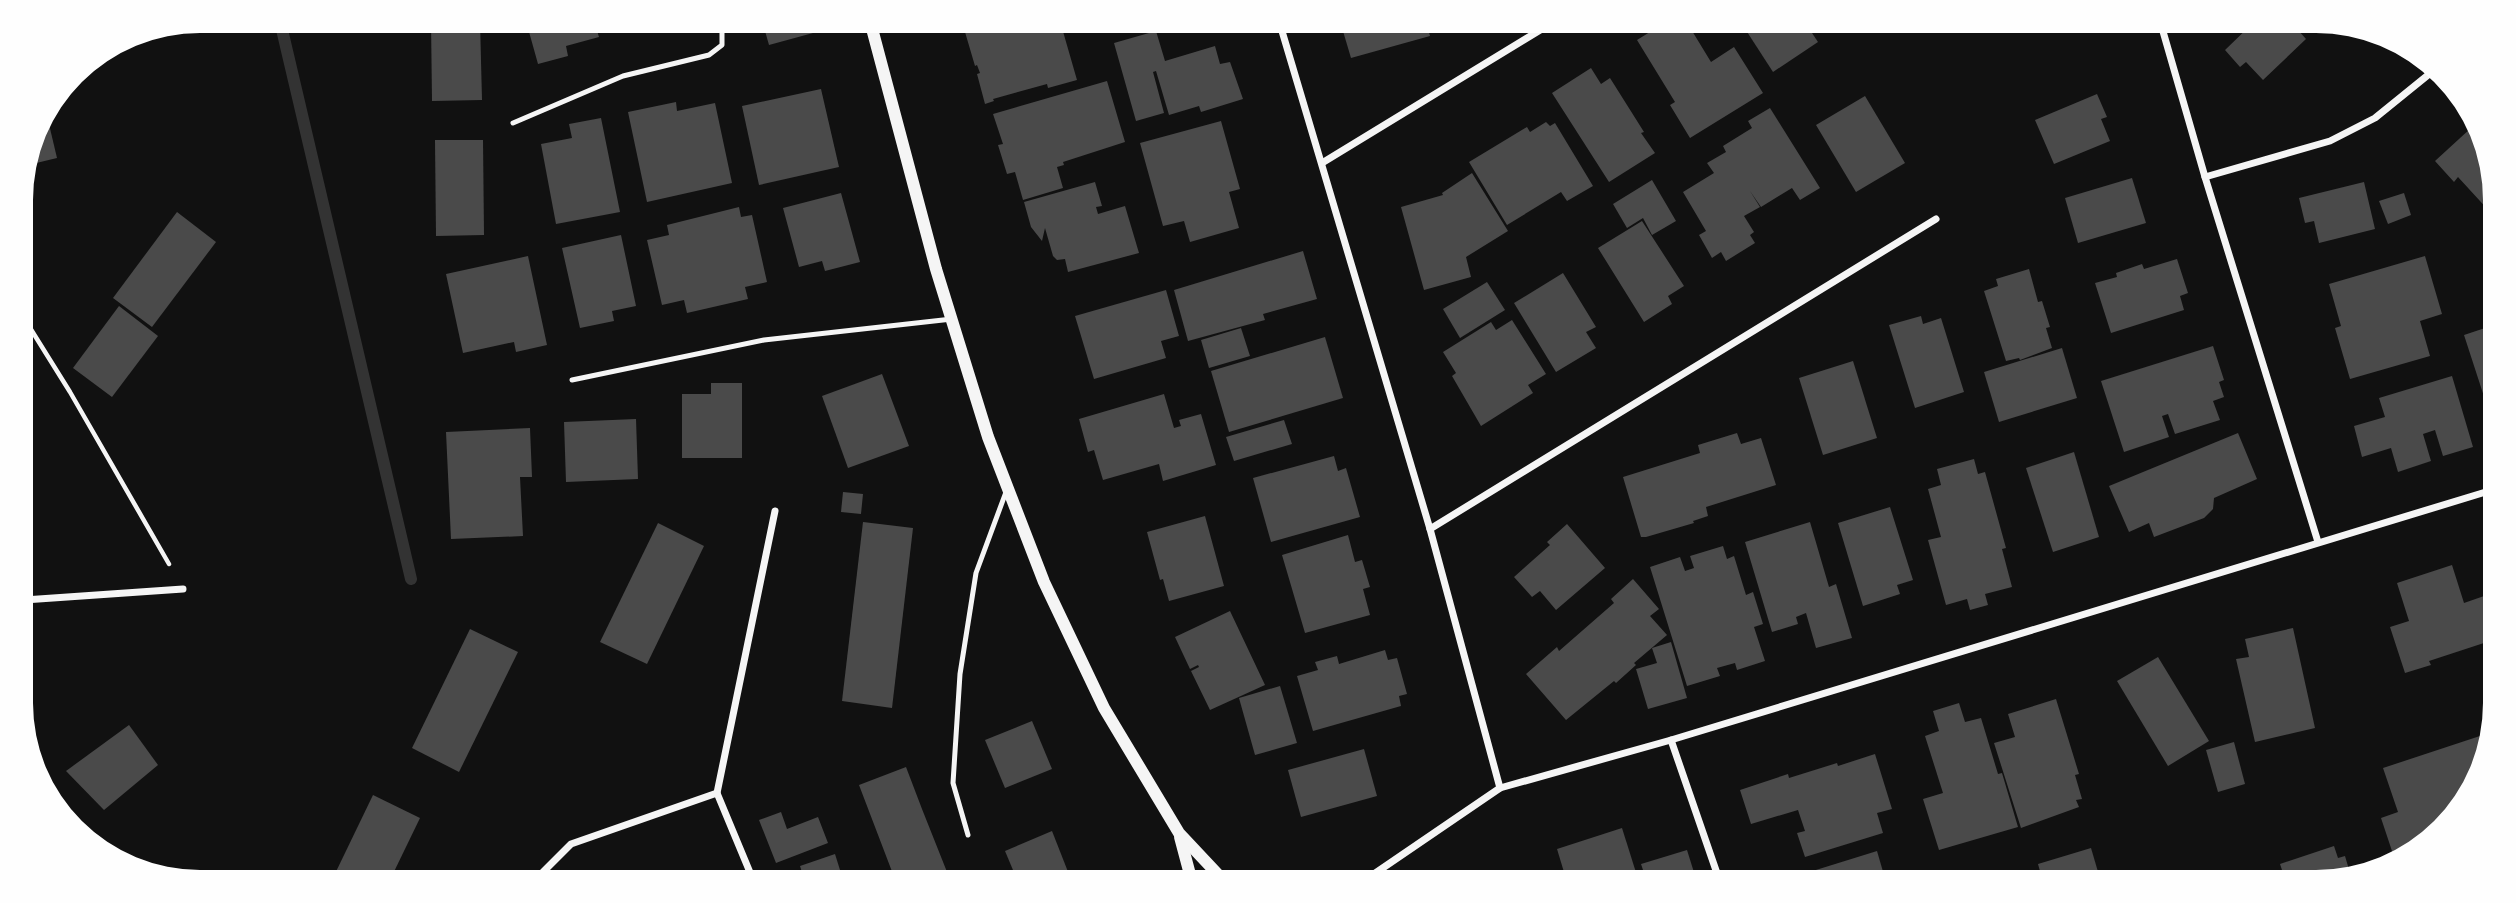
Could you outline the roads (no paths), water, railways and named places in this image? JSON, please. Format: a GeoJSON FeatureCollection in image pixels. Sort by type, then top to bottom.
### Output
{"type":"FeatureCollection","features":[{"type":"Feature","properties":{"kind":"street"},"geometry":{"type":"LineString","coordinates":[[873,33],[952,319],[988,438],[1044,582],[1104,708],[1179,833],[1214,870]]}},
{"type":"Feature","properties":{"kind":"street"},"geometry":{"type":"LineString","coordinates":[[1283,33],[1430,529],[1500,788]]}},
{"type":"Feature","properties":{"kind":"street"},"geometry":{"type":"LineString","coordinates":[[1322,163],[1535,33]]}},
{"type":"Feature","properties":{"kind":"street"},"geometry":{"type":"LineString","coordinates":[[2163,33],[2318,542]]}},
{"type":"Feature","properties":{"kind":"street"},"geometry":{"type":"LineString","coordinates":[[2205,177],[2330,141],[2375,118],[2427,76]]}},
{"type":"Feature","properties":{"kind":"street"},"geometry":{"type":"LineString","coordinates":[[1430,529],[1936,219]]}},
{"type":"Feature","properties":{"kind":"street"},"geometry":{"type":"LineString","coordinates":[[1384,869],[1500,788],[1671,740],[2483,493]]}},
{"type":"Feature","properties":{"kind":"street"},"geometry":{"type":"LineString","coordinates":[[749,870],[717,793],[775,511]]}},
{"type":"Feature","properties":{"kind":"street"},"geometry":{"type":"LineString","coordinates":[[33,599],[183,589]]}},
{"type":"Feature","properties":{"kind":"street"},"geometry":{"type":"LineString","coordinates":[[1671,740],[1716,869]]}},
{"type":"Feature","properties":{"kind":"street"},"geometry":{"type":"LineString","coordinates":[[546,870],[571,844],[717,793]]}},
{"type":"Feature","properties":{"kind":"street"},"geometry":{"type":"LineString","coordinates":[[1179,833],[1189,870]]}},
{"type":"Feature","properties":{"kind":"lane"},"geometry":{"type":"LineString","coordinates":[[513,122],[623,76],[709,55],[722,45],[723,33]]}},
{"type":"Feature","properties":{"kind":"lane"},"geometry":{"type":"LineString","coordinates":[[572,380],[764,340],[952,319]]}},
{"type":"Feature","properties":{"kind":"lane"},"geometry":{"type":"LineString","coordinates":[[968,835],[953,783],[960,674],[976,572],[1008,489]]}},
{"type":"Feature","properties":{"kind":"waterway"},"geometry":{"type":"LineString","coordinates":[[283,33],[411,579]]}}]}
